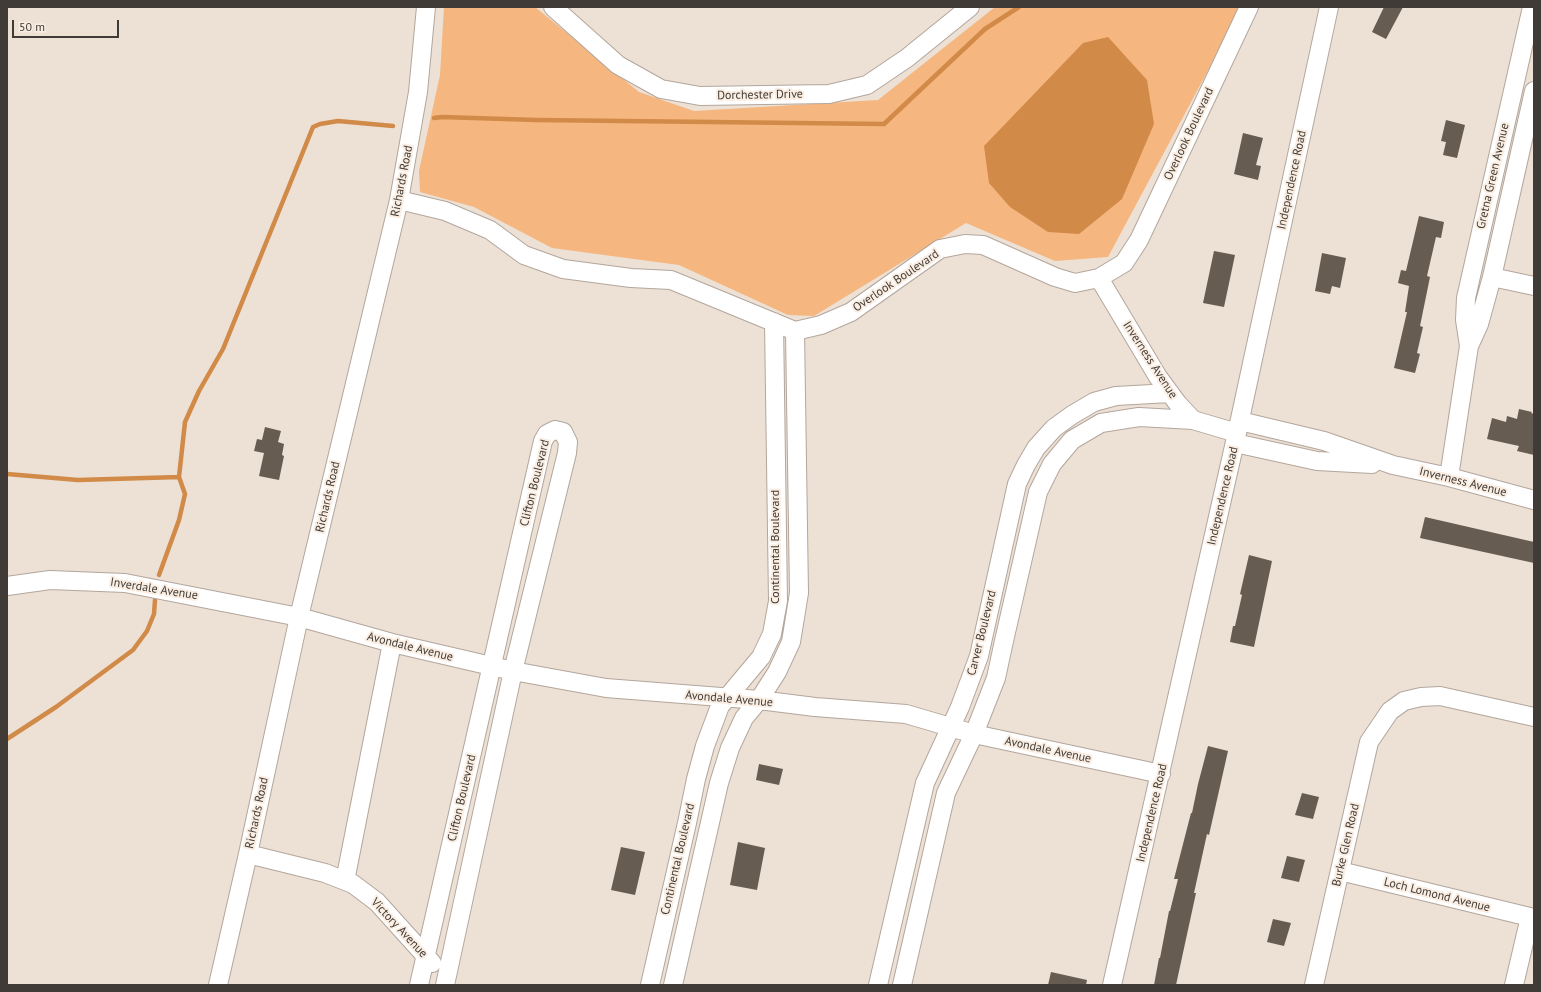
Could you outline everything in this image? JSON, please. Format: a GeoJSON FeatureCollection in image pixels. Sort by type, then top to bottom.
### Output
{"type":"FeatureCollection","features":[{"type":"Feature","properties":{"kind":"street","name":"Richards Road"},"geometry":{"type":"LineString","coordinates":[[218,985],[299,617],[399,200],[418,92],[426,7]]}},
{"type":"Feature","properties":{"kind":"street","name":"Dorchester Drive"},"geometry":{"type":"LineString","coordinates":[[553,7],[618,65],[660,89],[700,96],[829,94],[867,85],[907,58],[970,7]]}},
{"type":"Feature","properties":{"kind":"street","name":"Overlook Boulevard"},"geometry":{"type":"LineString","coordinates":[[795,331],[821,325],[851,312],[940,250],[965,244],[983,245],[1055,277],[1075,283],[1099,278],[1124,263],[1138,240],[1249,7]]}},
{"type":"Feature","properties":{"kind":"street","name":"Independence Road"},"geometry":{"type":"LineString","coordinates":[[1112,985],[1161,774],[1330,7]]}},
{"type":"Feature","properties":{"kind":"street","name":"Gretna Green Avenue"},"geometry":{"type":"LineString","coordinates":[[1469,346],[1465,320],[1466,298],[1532,7]]}},
{"type":"Feature","properties":{"kind":"street","name":"Gretna Green Avenue"},"geometry":{"type":"LineString","coordinates":[[1449,477],[1469,346],[1479,324],[1488,294],[1534,91]]}},
{"type":"Feature","properties":{"kind":"street"},"geometry":{"type":"LineString","coordinates":[[399,200],[445,211],[490,230],[524,254],[563,269],[631,278],[671,280],[795,331]]}},
{"type":"Feature","properties":{"kind":"street"},"geometry":{"type":"LineString","coordinates":[[1474,259],[1494,270],[1534,286]]}},
{"type":"Feature","properties":{"kind":"street","name":"Inverness Avenue"},"geometry":{"type":"LineString","coordinates":[[1099,278],[1158,377],[1193,420],[1237,432],[1317,461],[1393,465],[1449,477],[1534,500]]}},
{"type":"Feature","properties":{"kind":"street"},"geometry":{"type":"LineString","coordinates":[[1468,289],[1488,294]]}},
{"type":"Feature","properties":{"kind":"street","name":"Continental Boulevard"},"geometry":{"type":"LineString","coordinates":[[650,985],[696,779],[714,721],[720,706],[761,657],[772,634],[778,601],[774,322]]}},
{"type":"Feature","properties":{"kind":"street","name":"Continental Boulevard"},"geometry":{"type":"LineString","coordinates":[[673,985],[719,783],[730,748],[744,718],[759,700],[777,672],[791,642],[799,593],[795,331]]}},
{"type":"Feature","properties":{"kind":"street","name":"Carver Boulevard"},"geometry":{"type":"LineString","coordinates":[[878,985],[922,795],[935,758],[960,707],[979,656],[1017,484],[1036,448],[1054,428],[1072,414],[1094,402],[1116,396],[1170,393]]}},
{"type":"Feature","properties":{"kind":"street","name":"Carver Boulevard"},"geometry":{"type":"LineString","coordinates":[[902,985],[946,792],[974,734],[996,678],[1038,492],[1052,464],[1072,440],[1101,423],[1139,417],[1193,420]]}},
{"type":"Feature","properties":{"kind":"street","name":"Clifton Boulevard"},"geometry":{"type":"LineString","coordinates":[[419,985],[493,667],[543,441],[547,434],[555,430],[563,432],[568,442],[567,453],[513,672],[447,983]]}},
{"type":"Feature","properties":{"kind":"street","name":"Inverdale Avenue"},"geometry":{"type":"LineString","coordinates":[[7,586],[50,580],[125,583],[299,617]]}},
{"type":"Feature","properties":{"kind":"street","name":"Avondale Avenue"},"geometry":{"type":"LineString","coordinates":[[299,617],[392,643],[513,672],[606,688],[759,700],[815,707],[906,714],[974,734],[1161,774]]}},
{"type":"Feature","properties":{"kind":"street"},"geometry":{"type":"LineString","coordinates":[[346,881],[392,643]]}},
{"type":"Feature","properties":{"kind":"street","name":"Burke Glen Road"},"geometry":{"type":"LineString","coordinates":[[1314,985],[1369,742],[1390,711],[1404,700],[1440,696],[1534,717]]}},
{"type":"Feature","properties":{"kind":"street","name":"Victory Avenue"},"geometry":{"type":"LineString","coordinates":[[248,854],[325,873],[353,884],[377,902],[426,956],[447,983]]}},
{"type":"Feature","properties":{"kind":"street","name":"Loch Lomond Avenue"},"geometry":{"type":"LineString","coordinates":[[1340,871],[1532,918]]}},
{"type":"Feature","properties":{"kind":"street"},"geometry":{"type":"LineString","coordinates":[[1514,985],[1532,918]]}},
{"type":"Feature","properties":{"kind":"shaded area"},"geometry":{"type":"Polygon","coordinates":[[[444,7],[535,7],[639,92],[694,111],[878,100],[995,7],[1242,7],[1108,257],[1055,261],[966,223],[814,316],[788,315],[679,265],[552,248],[474,207],[420,192],[419,171],[440,75],[444,7]]]}},
{"type":"Feature","properties":{"kind":"shaded area"},"geometry":{"type":"Polygon","coordinates":[[[1108,37],[1147,80],[1154,124],[1122,199],[1079,234],[1048,232],[1010,207],[989,183],[984,146],[1083,43],[1108,37]]]}},
{"type":"Feature","properties":{"kind":"building"},"geometry":{"type":"Polygon","coordinates":[[[1384,7],[1403,7],[1386,39],[1372,32],[1384,7]]]}},
{"type":"Feature","properties":{"kind":"building"},"geometry":{"type":"Polygon","coordinates":[[[1446,120],[1465,125],[1457,158],[1443,155],[1446,142],[1441,141],[1446,120]]]}},
{"type":"Feature","properties":{"kind":"building"},"geometry":{"type":"Polygon","coordinates":[[[1243,133],[1263,138],[1256,165],[1261,166],[1258,180],[1234,174],[1243,133]]]}},
{"type":"Feature","properties":{"kind":"building"},"geometry":{"type":"Polygon","coordinates":[[[1419,216],[1444,222],[1441,238],[1436,237],[1427,276],[1430,277],[1420,326],[1423,327],[1417,353],[1420,354],[1415,373],[1394,368],[1407,312],[1405,312],[1409,286],[1398,283],[1401,270],[1406,271],[1419,216]]]}},
{"type":"Feature","properties":{"kind":"building"},"geometry":{"type":"Polygon","coordinates":[[[1214,251],[1235,255],[1224,307],[1203,303],[1214,251]]]}},
{"type":"Feature","properties":{"kind":"building"},"geometry":{"type":"Polygon","coordinates":[[[1322,253],[1346,258],[1340,288],[1332,286],[1330,294],[1315,291],[1322,253]]]}},
{"type":"Feature","properties":{"kind":"building"},"geometry":{"type":"Polygon","coordinates":[[[1519,409],[1532,412],[1531,413],[1534,414],[1534,455],[1517,451],[1519,446],[1487,439],[1492,418],[1506,422],[1507,416],[1517,419],[1519,409]]]}},
{"type":"Feature","properties":{"kind":"building"},"geometry":{"type":"Polygon","coordinates":[[[265,427],[281,431],[278,442],[284,444],[282,455],[284,456],[279,480],[259,476],[264,453],[254,451],[257,439],[262,440],[265,427]]]}},
{"type":"Feature","properties":{"kind":"building"},"geometry":{"type":"Polygon","coordinates":[[[1425,517],[1534,542],[1534,563],[1420,538],[1425,517]]]}},
{"type":"Feature","properties":{"kind":"building"},"geometry":{"type":"Polygon","coordinates":[[[1249,555],[1272,561],[1254,647],[1230,642],[1242,595],[1240,594],[1249,555]]]}},
{"type":"Feature","properties":{"kind":"building"},"geometry":{"type":"Polygon","coordinates":[[[1208,746],[1228,751],[1209,835],[1207,834],[1176,985],[1154,985],[1169,911],[1178,879],[1174,879],[1208,746]]]}},
{"type":"Feature","properties":{"kind":"building"},"geometry":{"type":"Polygon","coordinates":[[[759,764],[783,769],[779,785],[756,780],[759,764]]]}},
{"type":"Feature","properties":{"kind":"building"},"geometry":{"type":"Polygon","coordinates":[[[1302,793],[1319,797],[1313,819],[1295,815],[1302,793]]]}},
{"type":"Feature","properties":{"kind":"building"},"geometry":{"type":"Polygon","coordinates":[[[738,842],[765,848],[757,890],[730,885],[738,842]]]}},
{"type":"Feature","properties":{"kind":"building"},"geometry":{"type":"Polygon","coordinates":[[[621,847],[645,852],[635,895],[611,890],[621,847]]]}},
{"type":"Feature","properties":{"kind":"building"},"geometry":{"type":"Polygon","coordinates":[[[1287,856],[1305,860],[1299,882],[1281,878],[1287,856]]]}},
{"type":"Feature","properties":{"kind":"building"},"geometry":{"type":"Polygon","coordinates":[[[1273,919],[1291,923],[1284,946],[1267,942],[1273,919]]]}},
{"type":"Feature","properties":{"kind":"building"},"geometry":{"type":"Polygon","coordinates":[[[1051,972],[1087,980],[1086,985],[1048,985],[1051,972]]]}},
{"type":"Feature","properties":{"kind":"waterway"},"geometry":{"type":"LineString","coordinates":[[434,118],[884,124],[985,29],[1019,7]]}},
{"type":"Feature","properties":{"kind":"waterway"},"geometry":{"type":"LineString","coordinates":[[7,474],[78,480],[179,477],[185,422],[199,391],[223,349],[313,127],[320,124],[338,121],[393,126]]}},
{"type":"Feature","properties":{"kind":"waterway"},"geometry":{"type":"LineString","coordinates":[[159,575],[179,520],[185,494],[179,477]]}},
{"type":"Feature","properties":{"kind":"waterway"},"geometry":{"type":"LineString","coordinates":[[7,739],[56,707],[133,650],[147,631],[154,614],[155,600]]}}]}
